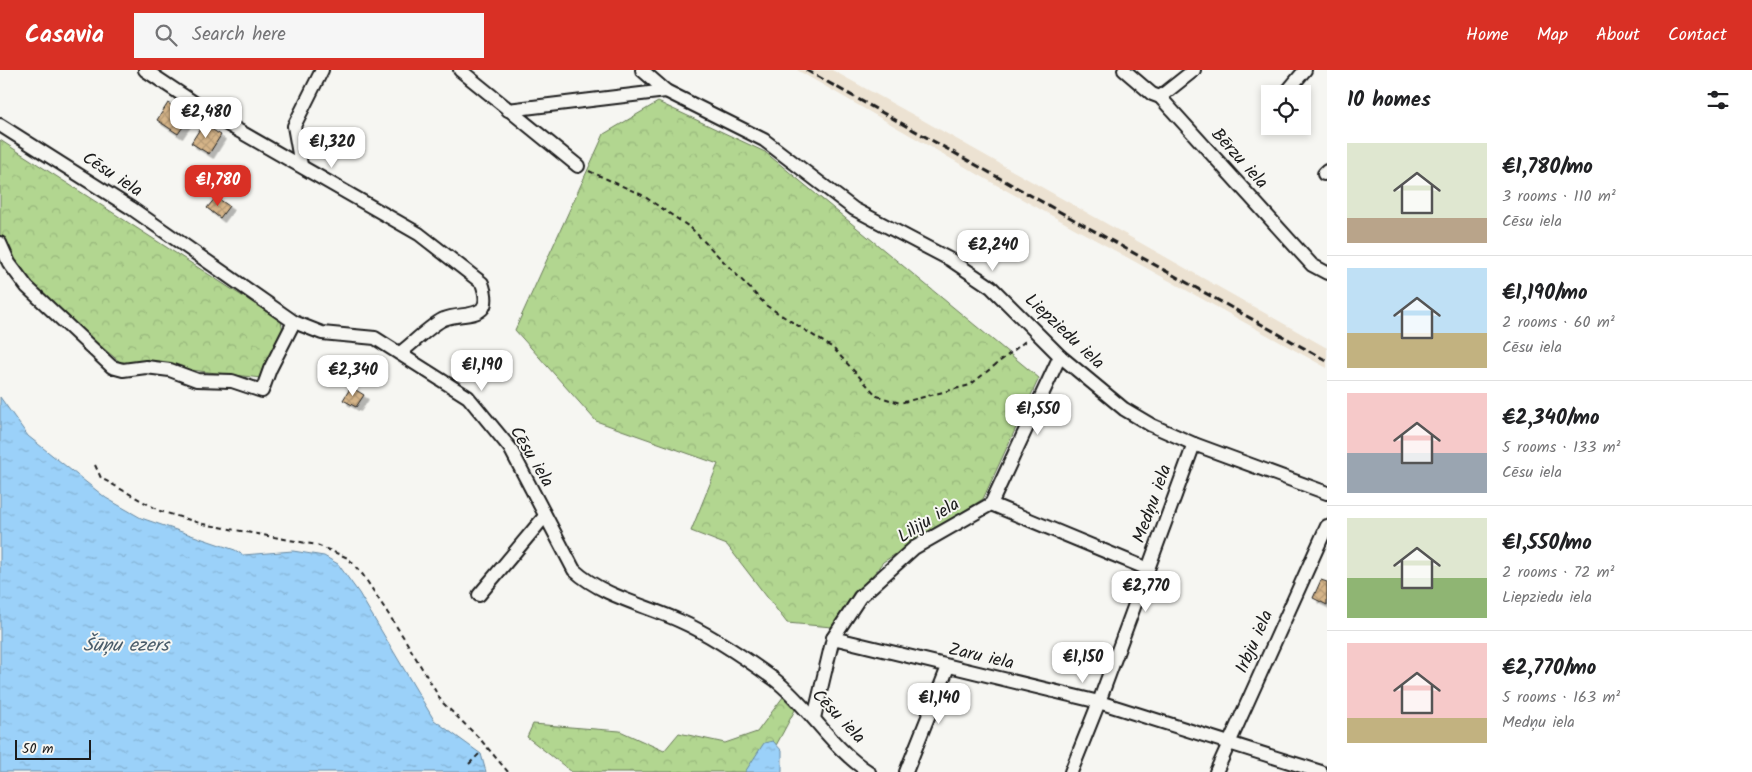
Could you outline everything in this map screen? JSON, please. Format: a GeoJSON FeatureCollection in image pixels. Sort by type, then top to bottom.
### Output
{"type":"FeatureCollection","features":[{"type":"Feature","properties":{"kind":"street"},"geometry":{"type":"LineString","coordinates":[[146,70],[220,120],[419,234],[482,284],[486,296],[482,308],[471,316],[444,319],[400,353]]}},
{"type":"Feature","properties":{"kind":"street"},"geometry":{"type":"LineString","coordinates":[[301,165],[294,126],[322,70]]}},
{"type":"Feature","properties":{"kind":"street"},"geometry":{"type":"LineString","coordinates":[[460,70],[578,166]]}},
{"type":"Feature","properties":{"kind":"street","name":"Liepziedu iela"},"geometry":{"type":"LineString","coordinates":[[642,70],[666,91],[764,140],[854,209],[951,260],[991,287],[1060,356],[1124,410],[1151,425],[1194,444],[1327,493]]}},
{"type":"Feature","properties":{"kind":"street","name":"Bērzu iela"},"geometry":{"type":"LineString","coordinates":[[1124,70],[1134,75],[1152,94],[1160,97],[1312,265],[1327,273]]}},
{"type":"Feature","properties":{"kind":"street"},"geometry":{"type":"LineString","coordinates":[[1160,97],[1194,70]]}},
{"type":"Feature","properties":{"kind":"street"},"geometry":{"type":"LineString","coordinates":[[1292,85],[1305,70]]}},
{"type":"Feature","properties":{"kind":"street"},"geometry":{"type":"LineString","coordinates":[[508,110],[666,91]]}},
{"type":"Feature","properties":{"kind":"street","name":"Cēsu iela"},"geometry":{"type":"LineString","coordinates":[[0,125],[132,208],[294,322],[322,332],[374,338],[468,398],[510,448],[574,570],[587,582],[682,621],[723,645],[774,680],[814,718],[851,758],[870,772]]}},
{"type":"Feature","properties":{"kind":"street"},"geometry":{"type":"LineString","coordinates":[[0,243],[9,263],[27,287],[112,367],[123,370],[146,367],[170,370],[197,380],[232,381],[262,391],[270,369],[294,322]]}},
{"type":"Feature","properties":{"kind":"street"},"geometry":{"type":"LineString","coordinates":[[1060,356],[991,504],[1148,569]]}},
{"type":"Feature","properties":{"kind":"street","name":"Medņu iela"},"geometry":{"type":"LineString","coordinates":[[1071,772],[1099,702],[1194,444]]}},
{"type":"Feature","properties":{"kind":"street","name":"Liliju iela"},"geometry":{"type":"LineString","coordinates":[[814,718],[833,638],[860,597],[914,548],[991,504]]}},
{"type":"Feature","properties":{"kind":"street"},"geometry":{"type":"LineString","coordinates":[[479,594],[545,516]]}},
{"type":"Feature","properties":{"kind":"street","name":"Irbju iela"},"geometry":{"type":"LineString","coordinates":[[1216,772],[1327,526]]}},
{"type":"Feature","properties":{"kind":"street","name":"Zaru iela"},"geometry":{"type":"LineString","coordinates":[[833,638],[1099,702],[1321,772]]}},
{"type":"Feature","properties":{"kind":"street"},"geometry":{"type":"LineString","coordinates":[[906,772],[948,667]]}},
{"type":"Feature","properties":{"kind":"path"},"geometry":{"type":"LineString","coordinates":[[578,166],[642,195],[691,228],[766,306],[834,348],[876,396],[900,403],[970,385],[1036,332]]}},
{"type":"Feature","properties":{"kind":"path"},"geometry":{"type":"LineString","coordinates":[[95,465],[101,478],[160,511],[203,524],[317,545],[348,558],[363,575],[404,638],[442,702],[480,739],[508,772]]}},
{"type":"Feature","properties":{"kind":"path"},"geometry":{"type":"LineString","coordinates":[[469,764],[480,753]]}},
{"type":"Feature","properties":{"kind":"shaded area"},"geometry":{"type":"Polygon","coordinates":[[[797,70],[832,70],[919,118],[1327,348],[1327,368],[1000,187],[797,70]]]}},
{"type":"Feature","properties":{"kind":"green space"},"geometry":{"type":"Polygon","coordinates":[[[658,102],[765,152],[1039,378],[983,499],[883,562],[832,627],[787,623],[727,545],[691,531],[718,464],[596,421],[515,330],[604,134],[658,102]]]}},
{"type":"Feature","properties":{"kind":"green space"},"geometry":{"type":"Polygon","coordinates":[[[0,140],[281,321],[284,336],[261,378],[120,362],[0,263],[0,140]]]}},
{"type":"Feature","properties":{"kind":"green space"},"geometry":{"type":"Polygon","coordinates":[[[783,697],[795,710],[765,766],[753,772],[572,772],[527,737],[533,724],[620,731],[664,751],[679,733],[725,743],[757,732],[783,697]]]}},
{"type":"Feature","properties":{"kind":"water","name":"Šūņu ezers"},"geometry":{"type":"Polygon","coordinates":[[[0,397],[28,436],[106,498],[141,518],[235,550],[243,555],[293,551],[324,556],[338,564],[359,593],[434,720],[481,754],[486,772],[0,772],[0,397]]]}},
{"type":"Feature","properties":{"kind":"water"},"geometry":{"type":"Polygon","coordinates":[[[773,741],[782,751],[782,772],[745,772],[764,743],[773,741]]]}},
{"type":"Feature","properties":{"kind":"building"},"geometry":{"type":"Polygon","coordinates":[[[168,103],[189,118],[178,134],[157,120],[168,103]]]}},
{"type":"Feature","properties":{"kind":"building"},"geometry":{"type":"Polygon","coordinates":[[[203,124],[221,135],[209,154],[191,143],[203,124]]]}},
{"type":"Feature","properties":{"kind":"building"},"geometry":{"type":"Polygon","coordinates":[[[216,197],[229,206],[220,218],[207,208],[216,197]]]}},
{"type":"Feature","properties":{"kind":"building"},"geometry":{"type":"Polygon","coordinates":[[[351,387],[364,395],[356,407],[343,400],[351,387]]]}},
{"type":"Feature","properties":{"kind":"building"},"geometry":{"type":"Polygon","coordinates":[[[1321,580],[1327,582],[1327,605],[1313,598],[1321,580]]]}},
{"type":"Feature","properties":{"kind":"railway"},"geometry":{"type":"LineString","coordinates":[[806,70],[1327,361]]}}]}
